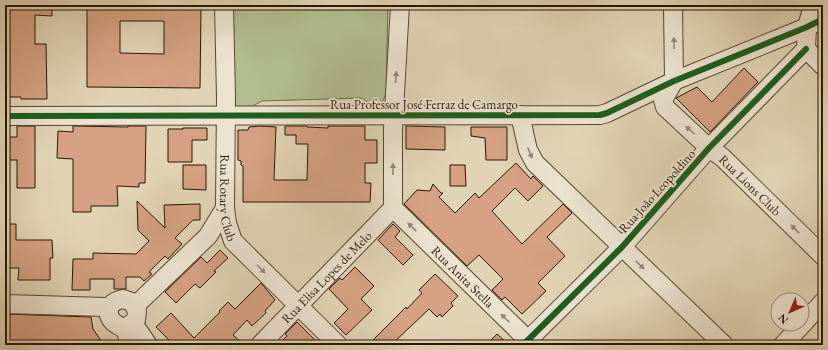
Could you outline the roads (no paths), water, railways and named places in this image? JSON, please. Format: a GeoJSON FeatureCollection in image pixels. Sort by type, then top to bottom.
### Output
{"type":"FeatureCollection","features":[{"type":"Feature","properties":{"kind":"street","name":"Rua Rotary Club"},"geometry":{"type":"LineString","coordinates":[[224,5],[226,115],[225,208],[228,228],[233,241],[338,345]]}},
{"type":"Feature","properties":{"kind":"street"},"geometry":{"type":"LineString","coordinates":[[393,208],[394,116],[400,5]]}},
{"type":"Feature","properties":{"kind":"street"},"geometry":{"type":"LineString","coordinates":[[673,5],[674,81]]}},
{"type":"Feature","properties":{"kind":"street"},"geometry":{"type":"LineString","coordinates":[[813,5],[815,23],[806,49],[823,66]]}},
{"type":"Feature","properties":{"kind":"street","name":"Rua Professor José Ferraz de Camargo"},"geometry":{"type":"LineString","coordinates":[[5,116],[600,115],[674,81],[815,23]]}},
{"type":"Feature","properties":{"kind":"street","name":"Rua João Leopoldino"},"geometry":{"type":"LineString","coordinates":[[528,343],[622,246],[710,148],[806,49]]}},
{"type":"Feature","properties":{"kind":"street","name":"Rua Lions Club"},"geometry":{"type":"LineString","coordinates":[[674,81],[663,100],[665,107],[722,157],[823,256]]}},
{"type":"Feature","properties":{"kind":"street"},"geometry":{"type":"LineString","coordinates":[[520,115],[528,150],[535,163],[724,345]]}},
{"type":"Feature","properties":{"kind":"street"},"geometry":{"type":"LineString","coordinates":[[131,326],[208,236],[225,208]]}},
{"type":"Feature","properties":{"kind":"street","name":"Rua Elisa Lopes de Melo"},"geometry":{"type":"LineString","coordinates":[[260,345],[393,208]]}},
{"type":"Feature","properties":{"kind":"street","name":"Rua Anita Stella"},"geometry":{"type":"LineString","coordinates":[[393,208],[528,343]]}},
{"type":"Feature","properties":{"kind":"street"},"geometry":{"type":"LineString","coordinates":[[208,236],[233,241]]}},
{"type":"Feature","properties":{"kind":"street"},"geometry":{"type":"LineString","coordinates":[[131,326],[132,302],[123,299],[114,302],[109,311],[109,316],[114,324],[131,326],[148,345]]}},
{"type":"Feature","properties":{"kind":"street"},"geometry":{"type":"LineString","coordinates":[[783,345],[823,302]]}},
{"type":"Feature","properties":{"kind":"street"},"geometry":{"type":"LineString","coordinates":[[5,304],[105,307],[109,311]]}}]}
